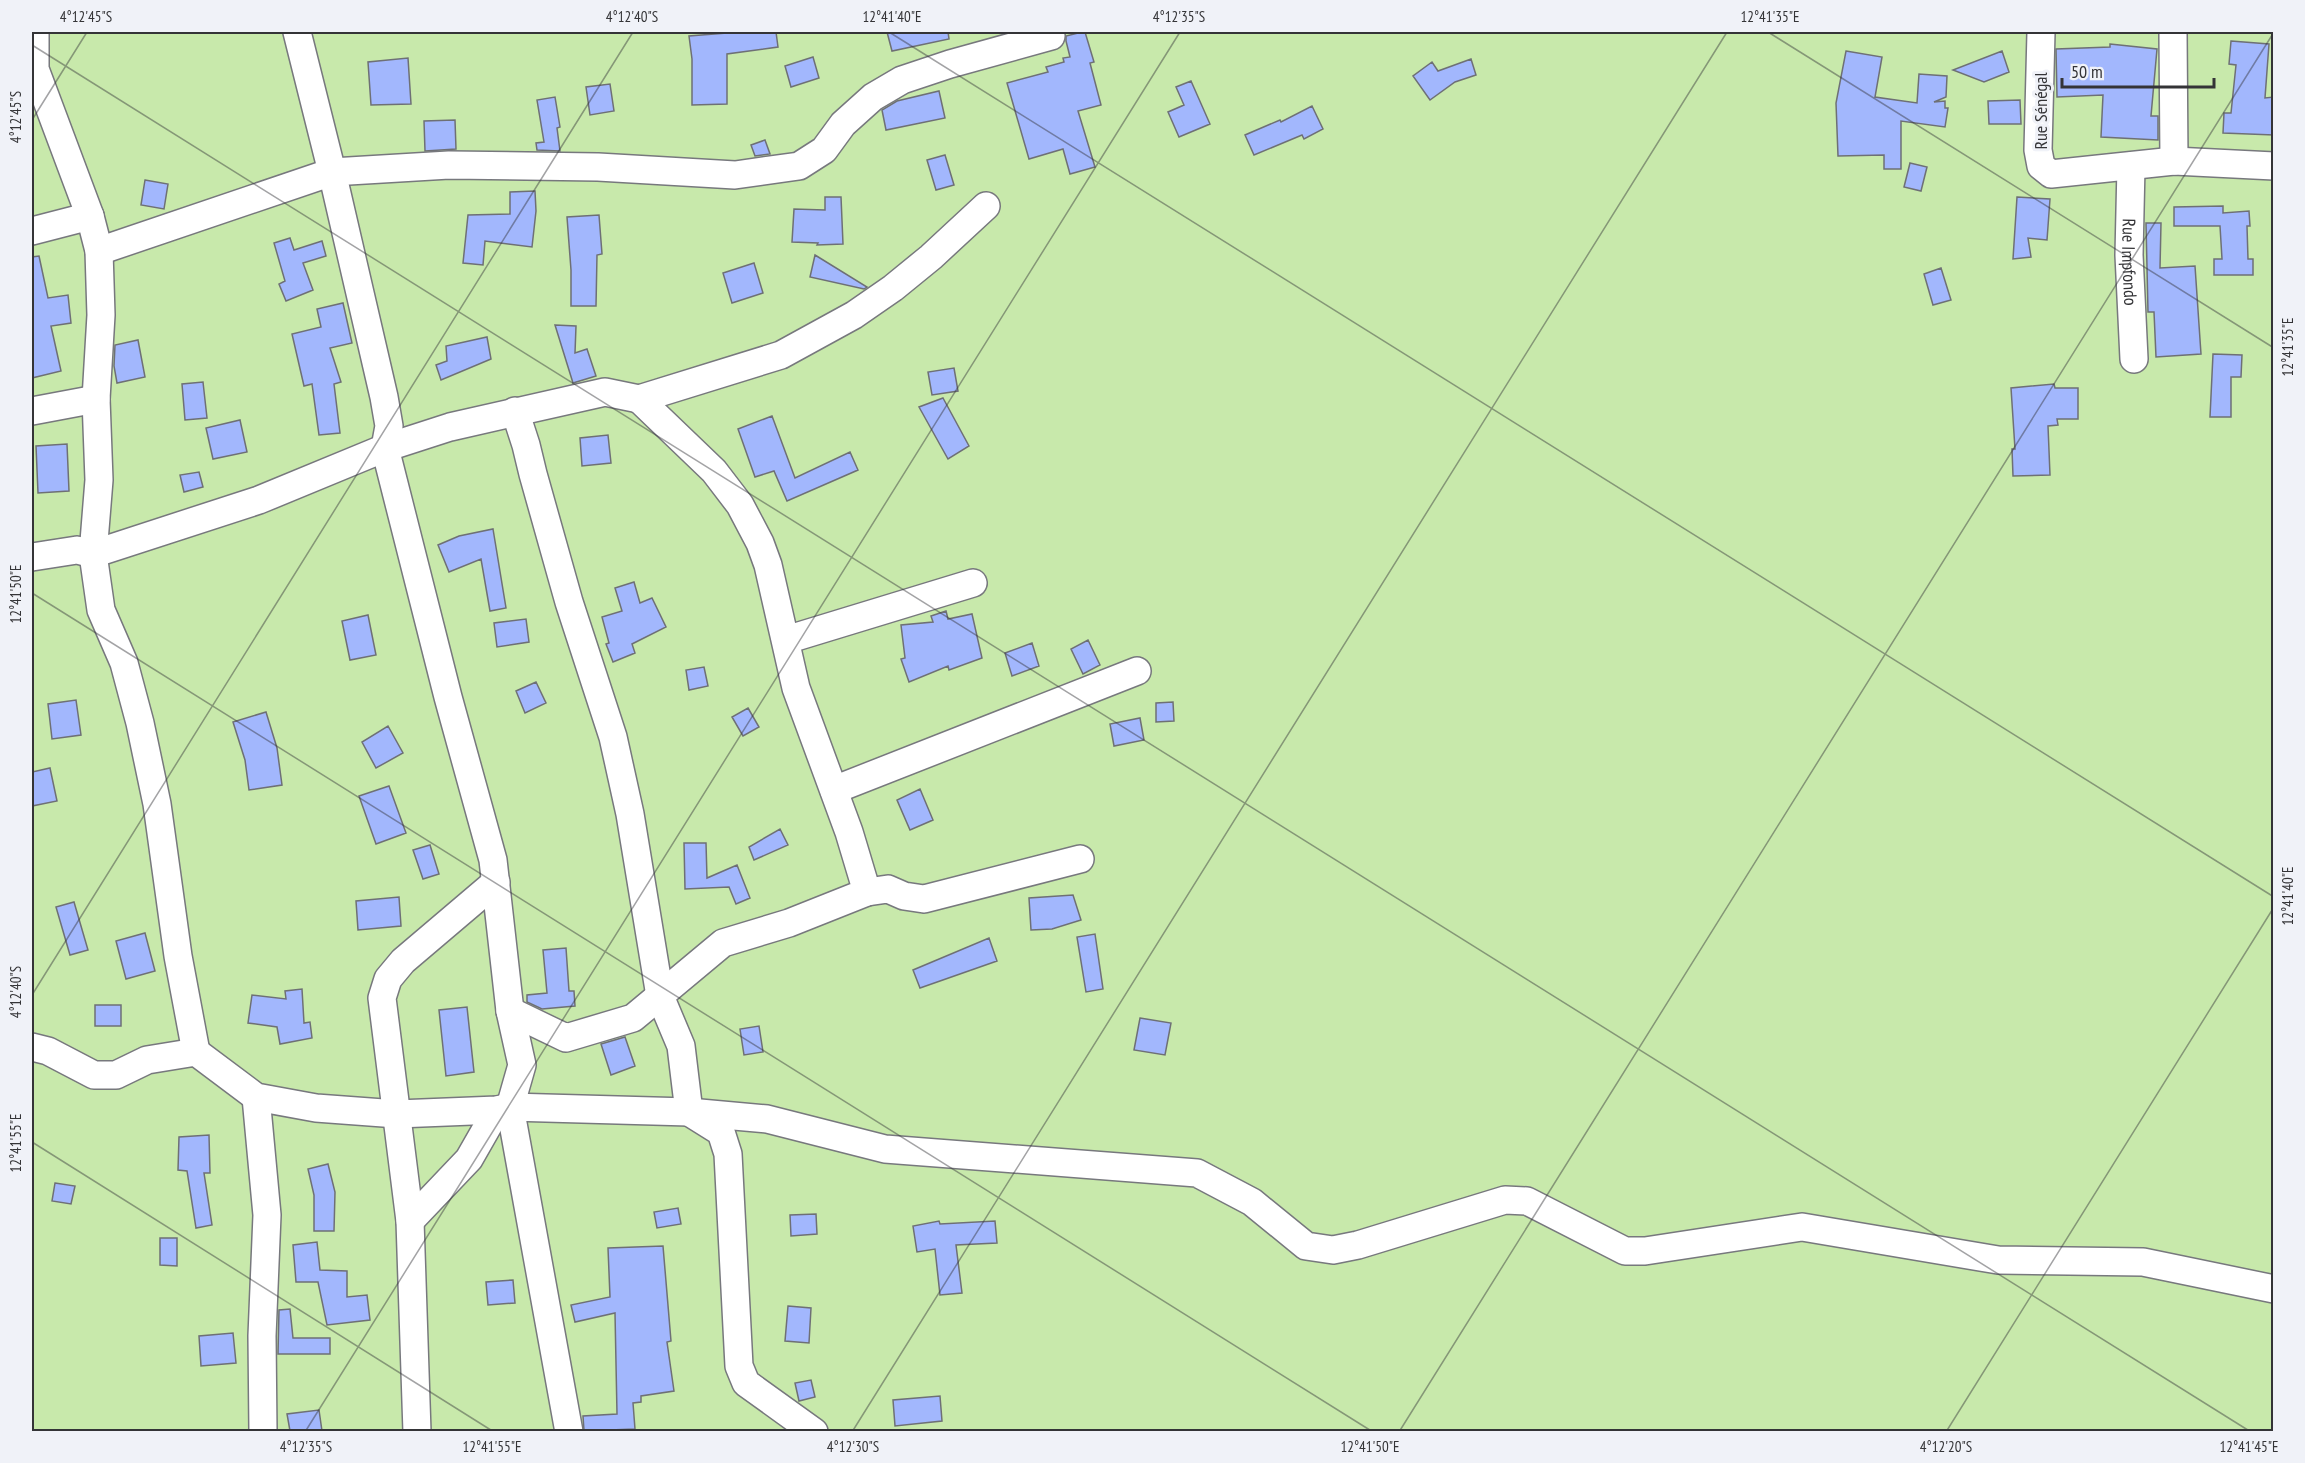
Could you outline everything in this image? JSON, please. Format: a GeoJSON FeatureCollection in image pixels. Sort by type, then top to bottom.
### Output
{"type":"FeatureCollection","features":[{"type":"Feature","properties":{"kind":"street"},"geometry":{"type":"LineString","coordinates":[[35,32],[33,69],[90,216],[99,251],[101,315],[96,399],[99,480],[93,554],[101,610],[124,663],[140,723],[157,804],[178,956],[196,1052],[256,1097],[316,1108],[397,1114],[504,1109],[689,1113],[767,1119],[885,1149],[1197,1173],[1252,1202],[1306,1246],[1333,1250],[1358,1245],[1505,1200],[1527,1201],[1625,1251],[1646,1251],[1802,1227],[1998,1260],[2143,1262],[2274,1289]]}},
{"type":"Feature","properties":{"kind":"street"},"geometry":{"type":"LineString","coordinates":[[297,32],[384,397],[388,426],[386,448],[447,697],[493,860],[510,1011],[522,1065],[504,1109],[470,1159],[410,1221]]}},
{"type":"Feature","properties":{"kind":"street","name":"Rue Sénégal"},"geometry":{"type":"LineString","coordinates":[[2041,32],[2038,150],[2041,166],[2051,174],[2061,175],[2131,166]]}},
{"type":"Feature","properties":{"kind":"street"},"geometry":{"type":"LineString","coordinates":[[2173,32],[2174,161]]}},
{"type":"Feature","properties":{"kind":"street"},"geometry":{"type":"LineString","coordinates":[[99,251],[332,172],[449,165],[598,167],[735,175],[800,166],[824,150],[843,124],[873,97],[902,80],[1051,36]]}},
{"type":"Feature","properties":{"kind":"street"},"geometry":{"type":"LineString","coordinates":[[2131,166],[2174,161],[2274,166]]}},
{"type":"Feature","properties":{"kind":"street","name":"Rue Impfondo"},"geometry":{"type":"LineString","coordinates":[[2131,166],[2129,255],[2134,359]]}},
{"type":"Feature","properties":{"kind":"street"},"geometry":{"type":"LineString","coordinates":[[32,557],[44,553],[77,550],[93,554],[259,500],[386,448],[450,427],[605,392],[639,399],[781,355],[854,315],[893,288],[931,257],[986,206]]}},
{"type":"Feature","properties":{"kind":"street"},"geometry":{"type":"LineString","coordinates":[[32,231],[90,216]]}},
{"type":"Feature","properties":{"kind":"street"},"geometry":{"type":"LineString","coordinates":[[32,411],[96,399]]}},
{"type":"Feature","properties":{"kind":"street"},"geometry":{"type":"LineString","coordinates":[[639,399],[714,471],[740,505],[760,543],[768,565],[796,688],[834,790],[867,892]]}},
{"type":"Feature","properties":{"kind":"street"},"geometry":{"type":"LineString","coordinates":[[515,411],[569,602],[612,737],[633,835],[660,996],[681,1046],[689,1113]]}},
{"type":"Feature","properties":{"kind":"street"},"geometry":{"type":"LineString","coordinates":[[786,640],[887,607],[973,583]]}},
{"type":"Feature","properties":{"kind":"street"},"geometry":{"type":"LineString","coordinates":[[834,790],[1137,671]]}},
{"type":"Feature","properties":{"kind":"street"},"geometry":{"type":"LineString","coordinates":[[510,1011],[566,1038],[633,1018],[723,943],[789,923],[867,892],[888,889],[904,896],[924,899],[1080,859]]}},
{"type":"Feature","properties":{"kind":"street"},"geometry":{"type":"LineString","coordinates":[[417,1431],[410,1221],[382,998],[388,979],[403,961],[496,882]]}},
{"type":"Feature","properties":{"kind":"street"},"geometry":{"type":"LineString","coordinates":[[32,1047],[48,1051],[94,1075],[116,1075],[147,1060],[196,1052]]}},
{"type":"Feature","properties":{"kind":"street"},"geometry":{"type":"LineString","coordinates":[[256,1097],[267,1215],[262,1336],[263,1431]]}},
{"type":"Feature","properties":{"kind":"street"},"geometry":{"type":"LineString","coordinates":[[504,1109],[569,1431]]}},
{"type":"Feature","properties":{"kind":"street"},"geometry":{"type":"LineString","coordinates":[[689,1113],[721,1132],[728,1154],[738,1366],[746,1383],[814,1431]]}},
{"type":"Feature","properties":{"kind":"green space"},"geometry":{"type":"Polygon","coordinates":[[[32,32],[2273,32],[2273,1431],[32,1431],[32,32]]]}},
{"type":"Feature","properties":{"kind":"building"},"geometry":{"type":"Polygon","coordinates":[[[776,32],[778,47],[727,54],[727,104],[692,105],[692,59],[689,36],[776,32]]]}},
{"type":"Feature","properties":{"kind":"building"},"geometry":{"type":"Polygon","coordinates":[[[887,32],[948,32],[949,39],[892,51],[887,32]]]}},
{"type":"Feature","properties":{"kind":"building"},"geometry":{"type":"Polygon","coordinates":[[[1085,32],[1094,62],[1090,63],[1101,105],[1078,111],[1095,167],[1070,174],[1063,149],[1029,159],[1007,83],[1048,72],[1046,67],[1064,62],[1063,58],[1070,57],[1066,36],[1085,32]]]}},
{"type":"Feature","properties":{"kind":"building"},"geometry":{"type":"Polygon","coordinates":[[[2231,41],[2269,44],[2265,98],[2274,97],[2274,135],[2223,133],[2224,113],[2231,113],[2236,65],[2229,64],[2231,41]]]}},
{"type":"Feature","properties":{"kind":"building"},"geometry":{"type":"Polygon","coordinates":[[[2110,44],[2157,49],[2151,116],[2158,116],[2158,140],[2101,137],[2103,95],[2057,97],[2056,49],[2110,47],[2110,44]]]}},
{"type":"Feature","properties":{"kind":"building"},"geometry":{"type":"Polygon","coordinates":[[[1846,51],[1882,57],[1875,97],[1917,103],[1919,74],[1947,76],[1946,97],[1934,102],[1945,101],[1945,108],[1948,108],[1945,127],[1901,121],[1901,169],[1884,169],[1884,155],[1838,156],[1836,103],[1846,51]]]}},
{"type":"Feature","properties":{"kind":"building"},"geometry":{"type":"Polygon","coordinates":[[[2002,51],[2009,72],[1984,82],[1953,70],[2002,51]]]}},
{"type":"Feature","properties":{"kind":"building"},"geometry":{"type":"Polygon","coordinates":[[[813,57],[819,78],[791,87],[785,66],[813,57]]]}},
{"type":"Feature","properties":{"kind":"building"},"geometry":{"type":"Polygon","coordinates":[[[408,58],[411,104],[371,105],[368,62],[408,58]]]}},
{"type":"Feature","properties":{"kind":"building"},"geometry":{"type":"Polygon","coordinates":[[[1471,59],[1476,75],[1455,82],[1430,100],[1413,76],[1432,62],[1438,71],[1471,59]]]}},
{"type":"Feature","properties":{"kind":"building"},"geometry":{"type":"Polygon","coordinates":[[[1191,81],[1210,124],[1179,137],[1168,112],[1184,105],[1176,87],[1191,81]]]}},
{"type":"Feature","properties":{"kind":"building"},"geometry":{"type":"Polygon","coordinates":[[[610,84],[614,111],[590,115],[586,87],[610,84]]]}},
{"type":"Feature","properties":{"kind":"building"},"geometry":{"type":"Polygon","coordinates":[[[939,91],[945,118],[886,130],[882,110],[897,101],[939,91]]]}},
{"type":"Feature","properties":{"kind":"building"},"geometry":{"type":"Polygon","coordinates":[[[555,97],[560,127],[557,128],[560,151],[537,150],[536,143],[544,142],[537,100],[555,97]]]}},
{"type":"Feature","properties":{"kind":"building"},"geometry":{"type":"Polygon","coordinates":[[[2020,100],[2021,124],[1989,124],[1988,101],[2020,100]]]}},
{"type":"Feature","properties":{"kind":"building"},"geometry":{"type":"Polygon","coordinates":[[[1312,106],[1323,129],[1304,139],[1302,135],[1254,155],[1245,135],[1280,120],[1281,122],[1312,106]]]}},
{"type":"Feature","properties":{"kind":"building"},"geometry":{"type":"Polygon","coordinates":[[[455,120],[456,149],[425,151],[424,121],[455,120]]]}},
{"type":"Feature","properties":{"kind":"building"},"geometry":{"type":"Polygon","coordinates":[[[765,140],[770,154],[755,156],[751,145],[765,140]]]}},
{"type":"Feature","properties":{"kind":"building"},"geometry":{"type":"Polygon","coordinates":[[[945,155],[954,185],[936,190],[927,160],[945,155]]]}},
{"type":"Feature","properties":{"kind":"building"},"geometry":{"type":"Polygon","coordinates":[[[1910,163],[1927,167],[1921,191],[1904,187],[1910,163]]]}},
{"type":"Feature","properties":{"kind":"building"},"geometry":{"type":"Polygon","coordinates":[[[145,180],[168,184],[164,209],[141,205],[145,180]]]}},
{"type":"Feature","properties":{"kind":"building"},"geometry":{"type":"Polygon","coordinates":[[[535,191],[536,211],[532,247],[485,241],[483,265],[463,263],[468,215],[510,214],[510,192],[535,191]]]}},
{"type":"Feature","properties":{"kind":"building"},"geometry":{"type":"Polygon","coordinates":[[[825,197],[841,197],[843,244],[817,245],[818,243],[792,242],[794,209],[825,210],[825,197]]]}},
{"type":"Feature","properties":{"kind":"building"},"geometry":{"type":"Polygon","coordinates":[[[2017,197],[2050,199],[2047,240],[2028,238],[2031,257],[2013,259],[2017,197]]]}},
{"type":"Feature","properties":{"kind":"building"},"geometry":{"type":"Polygon","coordinates":[[[2223,206],[2223,213],[2249,211],[2248,259],[2253,259],[2253,275],[2214,275],[2214,259],[2222,259],[2220,226],[2174,226],[2174,207],[2223,206]]]}},
{"type":"Feature","properties":{"kind":"building"},"geometry":{"type":"Polygon","coordinates":[[[599,215],[602,254],[597,255],[596,306],[571,306],[567,217],[599,215]]]}},
{"type":"Feature","properties":{"kind":"building"},"geometry":{"type":"Polygon","coordinates":[[[2146,223],[2161,223],[2160,268],[2195,266],[2201,354],[2156,357],[2154,312],[2148,312],[2146,223]]]}},
{"type":"Feature","properties":{"kind":"building"},"geometry":{"type":"Polygon","coordinates":[[[290,238],[294,250],[322,241],[326,256],[303,263],[313,290],[286,301],[279,284],[285,281],[274,243],[290,238]]]}},
{"type":"Feature","properties":{"kind":"building"},"geometry":{"type":"Polygon","coordinates":[[[815,255],[867,287],[864,289],[810,277],[815,255]]]}},
{"type":"Feature","properties":{"kind":"building"},"geometry":{"type":"Polygon","coordinates":[[[39,256],[48,298],[68,295],[71,323],[51,326],[61,371],[32,378],[32,257],[39,256]]]}},
{"type":"Feature","properties":{"kind":"building"},"geometry":{"type":"Polygon","coordinates":[[[754,263],[763,293],[732,303],[723,273],[754,263]]]}},
{"type":"Feature","properties":{"kind":"building"},"geometry":{"type":"Polygon","coordinates":[[[1941,268],[1951,300],[1933,305],[1924,274],[1941,268]]]}},
{"type":"Feature","properties":{"kind":"building"},"geometry":{"type":"Polygon","coordinates":[[[343,303],[352,343],[330,348],[341,382],[334,384],[340,433],[319,435],[312,384],[304,386],[292,334],[321,327],[317,309],[343,303]]]}},
{"type":"Feature","properties":{"kind":"building"},"geometry":{"type":"Polygon","coordinates":[[[555,325],[576,326],[575,353],[587,349],[596,376],[573,383],[555,325]]]}},
{"type":"Feature","properties":{"kind":"building"},"geometry":{"type":"Polygon","coordinates":[[[487,337],[491,359],[441,380],[436,365],[447,361],[446,346],[487,337]]]}},
{"type":"Feature","properties":{"kind":"building"},"geometry":{"type":"Polygon","coordinates":[[[138,340],[145,377],[117,383],[114,366],[115,345],[138,340]]]}},
{"type":"Feature","properties":{"kind":"building"},"geometry":{"type":"Polygon","coordinates":[[[2213,354],[2242,355],[2241,377],[2231,377],[2231,417],[2210,417],[2213,354]]]}},
{"type":"Feature","properties":{"kind":"building"},"geometry":{"type":"Polygon","coordinates":[[[954,368],[958,391],[932,395],[928,372],[954,368]]]}},
{"type":"Feature","properties":{"kind":"building"},"geometry":{"type":"Polygon","coordinates":[[[203,382],[207,418],[185,420],[182,384],[203,382]]]}},
{"type":"Feature","properties":{"kind":"building"},"geometry":{"type":"Polygon","coordinates":[[[2054,384],[2055,388],[2078,388],[2078,419],[2057,419],[2058,425],[2048,426],[2050,475],[2013,476],[2012,449],[2015,449],[2011,388],[2054,384]]]}},
{"type":"Feature","properties":{"kind":"building"},"geometry":{"type":"Polygon","coordinates":[[[943,398],[969,446],[948,459],[919,407],[943,398]]]}},
{"type":"Feature","properties":{"kind":"building"},"geometry":{"type":"Polygon","coordinates":[[[772,416],[795,478],[850,452],[858,470],[787,501],[774,471],[755,477],[738,429],[772,416]]]}},
{"type":"Feature","properties":{"kind":"building"},"geometry":{"type":"Polygon","coordinates":[[[240,420],[247,452],[213,459],[206,428],[240,420]]]}},
{"type":"Feature","properties":{"kind":"building"},"geometry":{"type":"Polygon","coordinates":[[[608,435],[611,463],[582,466],[580,438],[608,435]]]}},
{"type":"Feature","properties":{"kind":"building"},"geometry":{"type":"Polygon","coordinates":[[[67,444],[69,491],[38,493],[36,446],[67,444]]]}},
{"type":"Feature","properties":{"kind":"building"},"geometry":{"type":"Polygon","coordinates":[[[199,472],[203,487],[184,492],[180,475],[199,472]]]}},
{"type":"Feature","properties":{"kind":"building"},"geometry":{"type":"Polygon","coordinates":[[[493,529],[506,608],[490,611],[481,559],[449,572],[438,545],[459,536],[493,529]]]}},
{"type":"Feature","properties":{"kind":"building"},"geometry":{"type":"Polygon","coordinates":[[[634,582],[640,603],[652,598],[666,627],[632,644],[635,653],[613,662],[606,644],[609,643],[602,617],[622,611],[615,588],[634,582]]]}},
{"type":"Feature","properties":{"kind":"building"},"geometry":{"type":"Polygon","coordinates":[[[946,611],[948,619],[972,614],[982,658],[949,670],[948,666],[909,682],[901,659],[905,658],[901,625],[933,622],[931,616],[946,611]]]}},
{"type":"Feature","properties":{"kind":"building"},"geometry":{"type":"Polygon","coordinates":[[[368,615],[376,655],[350,660],[342,621],[368,615]]]}},
{"type":"Feature","properties":{"kind":"building"},"geometry":{"type":"Polygon","coordinates":[[[526,619],[529,642],[497,647],[494,623],[526,619]]]}},
{"type":"Feature","properties":{"kind":"building"},"geometry":{"type":"Polygon","coordinates":[[[1088,640],[1100,665],[1083,674],[1071,649],[1088,640]]]}},
{"type":"Feature","properties":{"kind":"building"},"geometry":{"type":"Polygon","coordinates":[[[1032,643],[1039,666],[1012,676],[1005,653],[1032,643]]]}},
{"type":"Feature","properties":{"kind":"building"},"geometry":{"type":"Polygon","coordinates":[[[704,667],[708,686],[689,690],[686,670],[704,667]]]}},
{"type":"Feature","properties":{"kind":"building"},"geometry":{"type":"Polygon","coordinates":[[[536,682],[546,703],[525,713],[516,691],[536,682]]]}},
{"type":"Feature","properties":{"kind":"building"},"geometry":{"type":"Polygon","coordinates":[[[76,700],[81,735],[52,739],[48,704],[76,700]]]}},
{"type":"Feature","properties":{"kind":"building"},"geometry":{"type":"Polygon","coordinates":[[[1173,702],[1174,721],[1156,722],[1156,703],[1173,702]]]}},
{"type":"Feature","properties":{"kind":"building"},"geometry":{"type":"Polygon","coordinates":[[[748,708],[759,727],[743,736],[732,717],[748,708]]]}},
{"type":"Feature","properties":{"kind":"building"},"geometry":{"type":"Polygon","coordinates":[[[266,712],[277,748],[282,785],[249,790],[245,760],[233,722],[266,712]]]}},
{"type":"Feature","properties":{"kind":"building"},"geometry":{"type":"Polygon","coordinates":[[[1140,718],[1144,740],[1114,746],[1110,724],[1140,718]]]}},
{"type":"Feature","properties":{"kind":"building"},"geometry":{"type":"Polygon","coordinates":[[[388,726],[403,753],[376,768],[362,742],[388,726]]]}},
{"type":"Feature","properties":{"kind":"building"},"geometry":{"type":"Polygon","coordinates":[[[50,768],[57,801],[32,806],[32,772],[50,768]]]}},
{"type":"Feature","properties":{"kind":"building"},"geometry":{"type":"Polygon","coordinates":[[[389,786],[406,833],[376,844],[359,796],[389,786]]]}},
{"type":"Feature","properties":{"kind":"building"},"geometry":{"type":"Polygon","coordinates":[[[920,789],[933,820],[910,830],[897,800],[920,789]]]}},
{"type":"Feature","properties":{"kind":"building"},"geometry":{"type":"Polygon","coordinates":[[[780,829],[788,845],[754,860],[749,847],[780,829]]]}},
{"type":"Feature","properties":{"kind":"building"},"geometry":{"type":"Polygon","coordinates":[[[684,843],[706,843],[707,878],[737,865],[750,898],[736,904],[729,887],[685,889],[684,843]]]}},
{"type":"Feature","properties":{"kind":"building"},"geometry":{"type":"Polygon","coordinates":[[[430,845],[439,874],[423,879],[413,850],[430,845]]]}},
{"type":"Feature","properties":{"kind":"building"},"geometry":{"type":"Polygon","coordinates":[[[1073,895],[1081,920],[1052,929],[1031,930],[1029,898],[1073,895]]]}},
{"type":"Feature","properties":{"kind":"building"},"geometry":{"type":"Polygon","coordinates":[[[399,897],[401,926],[358,930],[356,901],[399,897]]]}},
{"type":"Feature","properties":{"kind":"building"},"geometry":{"type":"Polygon","coordinates":[[[74,902],[88,950],[70,955],[56,907],[74,902]]]}},
{"type":"Feature","properties":{"kind":"building"},"geometry":{"type":"Polygon","coordinates":[[[145,933],[155,971],[126,979],[116,941],[145,933]]]}},
{"type":"Feature","properties":{"kind":"building"},"geometry":{"type":"Polygon","coordinates":[[[1095,934],[1103,989],[1086,992],[1077,937],[1095,934]]]}},
{"type":"Feature","properties":{"kind":"building"},"geometry":{"type":"Polygon","coordinates":[[[989,938],[997,961],[920,988],[913,970],[989,938]]]}},
{"type":"Feature","properties":{"kind":"building"},"geometry":{"type":"Polygon","coordinates":[[[566,948],[569,991],[574,991],[575,1006],[542,1009],[527,1002],[527,995],[547,993],[543,950],[566,948]]]}},
{"type":"Feature","properties":{"kind":"building"},"geometry":{"type":"Polygon","coordinates":[[[302,989],[304,1023],[310,1022],[312,1038],[280,1044],[277,1027],[248,1023],[252,995],[286,999],[285,991],[302,989]]]}},
{"type":"Feature","properties":{"kind":"building"},"geometry":{"type":"Polygon","coordinates":[[[95,1005],[121,1005],[121,1026],[95,1026],[95,1005]]]}},
{"type":"Feature","properties":{"kind":"building"},"geometry":{"type":"Polygon","coordinates":[[[467,1007],[474,1072],[446,1076],[439,1010],[467,1007]]]}},
{"type":"Feature","properties":{"kind":"building"},"geometry":{"type":"Polygon","coordinates":[[[1140,1018],[1171,1023],[1165,1055],[1134,1050],[1140,1018]]]}},
{"type":"Feature","properties":{"kind":"building"},"geometry":{"type":"Polygon","coordinates":[[[759,1026],[763,1052],[744,1055],[740,1029],[759,1026]]]}},
{"type":"Feature","properties":{"kind":"building"},"geometry":{"type":"Polygon","coordinates":[[[625,1037],[635,1066],[611,1075],[601,1044],[625,1037]]]}},
{"type":"Feature","properties":{"kind":"building"},"geometry":{"type":"Polygon","coordinates":[[[209,1135],[210,1173],[204,1173],[212,1225],[196,1228],[187,1171],[178,1170],[179,1137],[209,1135]]]}},
{"type":"Feature","properties":{"kind":"building"},"geometry":{"type":"Polygon","coordinates":[[[328,1164],[335,1192],[334,1231],[314,1231],[314,1195],[308,1169],[328,1164]]]}},
{"type":"Feature","properties":{"kind":"building"},"geometry":{"type":"Polygon","coordinates":[[[55,1183],[75,1186],[71,1204],[52,1201],[55,1183]]]}},
{"type":"Feature","properties":{"kind":"building"},"geometry":{"type":"Polygon","coordinates":[[[678,1208],[681,1224],[657,1228],[654,1212],[678,1208]]]}},
{"type":"Feature","properties":{"kind":"building"},"geometry":{"type":"Polygon","coordinates":[[[816,1214],[817,1234],[791,1236],[790,1215],[816,1214]]]}},
{"type":"Feature","properties":{"kind":"building"},"geometry":{"type":"Polygon","coordinates":[[[939,1221],[940,1224],[995,1221],[997,1243],[956,1245],[962,1293],[940,1295],[935,1249],[917,1252],[913,1226],[939,1221]]]}},
{"type":"Feature","properties":{"kind":"building"},"geometry":{"type":"Polygon","coordinates":[[[160,1238],[177,1238],[177,1266],[160,1265],[160,1238]]]}},
{"type":"Feature","properties":{"kind":"building"},"geometry":{"type":"Polygon","coordinates":[[[317,1242],[320,1270],[347,1271],[347,1297],[367,1295],[370,1320],[327,1325],[318,1282],[296,1282],[293,1245],[317,1242]]]}},
{"type":"Feature","properties":{"kind":"building"},"geometry":{"type":"Polygon","coordinates":[[[663,1246],[671,1341],[667,1342],[674,1391],[641,1396],[641,1402],[633,1403],[635,1429],[584,1431],[583,1416],[617,1414],[615,1313],[575,1322],[571,1305],[610,1297],[608,1248],[663,1246]]]}},
{"type":"Feature","properties":{"kind":"building"},"geometry":{"type":"Polygon","coordinates":[[[513,1280],[515,1303],[488,1305],[486,1282],[513,1280]]]}},
{"type":"Feature","properties":{"kind":"building"},"geometry":{"type":"Polygon","coordinates":[[[788,1306],[811,1308],[809,1343],[785,1341],[788,1306]]]}},
{"type":"Feature","properties":{"kind":"building"},"geometry":{"type":"Polygon","coordinates":[[[290,1309],[293,1338],[330,1338],[330,1354],[278,1354],[279,1310],[290,1309]]]}},
{"type":"Feature","properties":{"kind":"building"},"geometry":{"type":"Polygon","coordinates":[[[233,1333],[236,1363],[201,1366],[199,1336],[233,1333]]]}},
{"type":"Feature","properties":{"kind":"building"},"geometry":{"type":"Polygon","coordinates":[[[811,1380],[815,1397],[799,1401],[795,1383],[811,1380]]]}},
{"type":"Feature","properties":{"kind":"building"},"geometry":{"type":"Polygon","coordinates":[[[940,1396],[942,1421],[895,1426],[893,1400],[940,1396]]]}},
{"type":"Feature","properties":{"kind":"building"},"geometry":{"type":"Polygon","coordinates":[[[319,1410],[322,1431],[290,1431],[287,1414],[319,1410]]]}}]}
